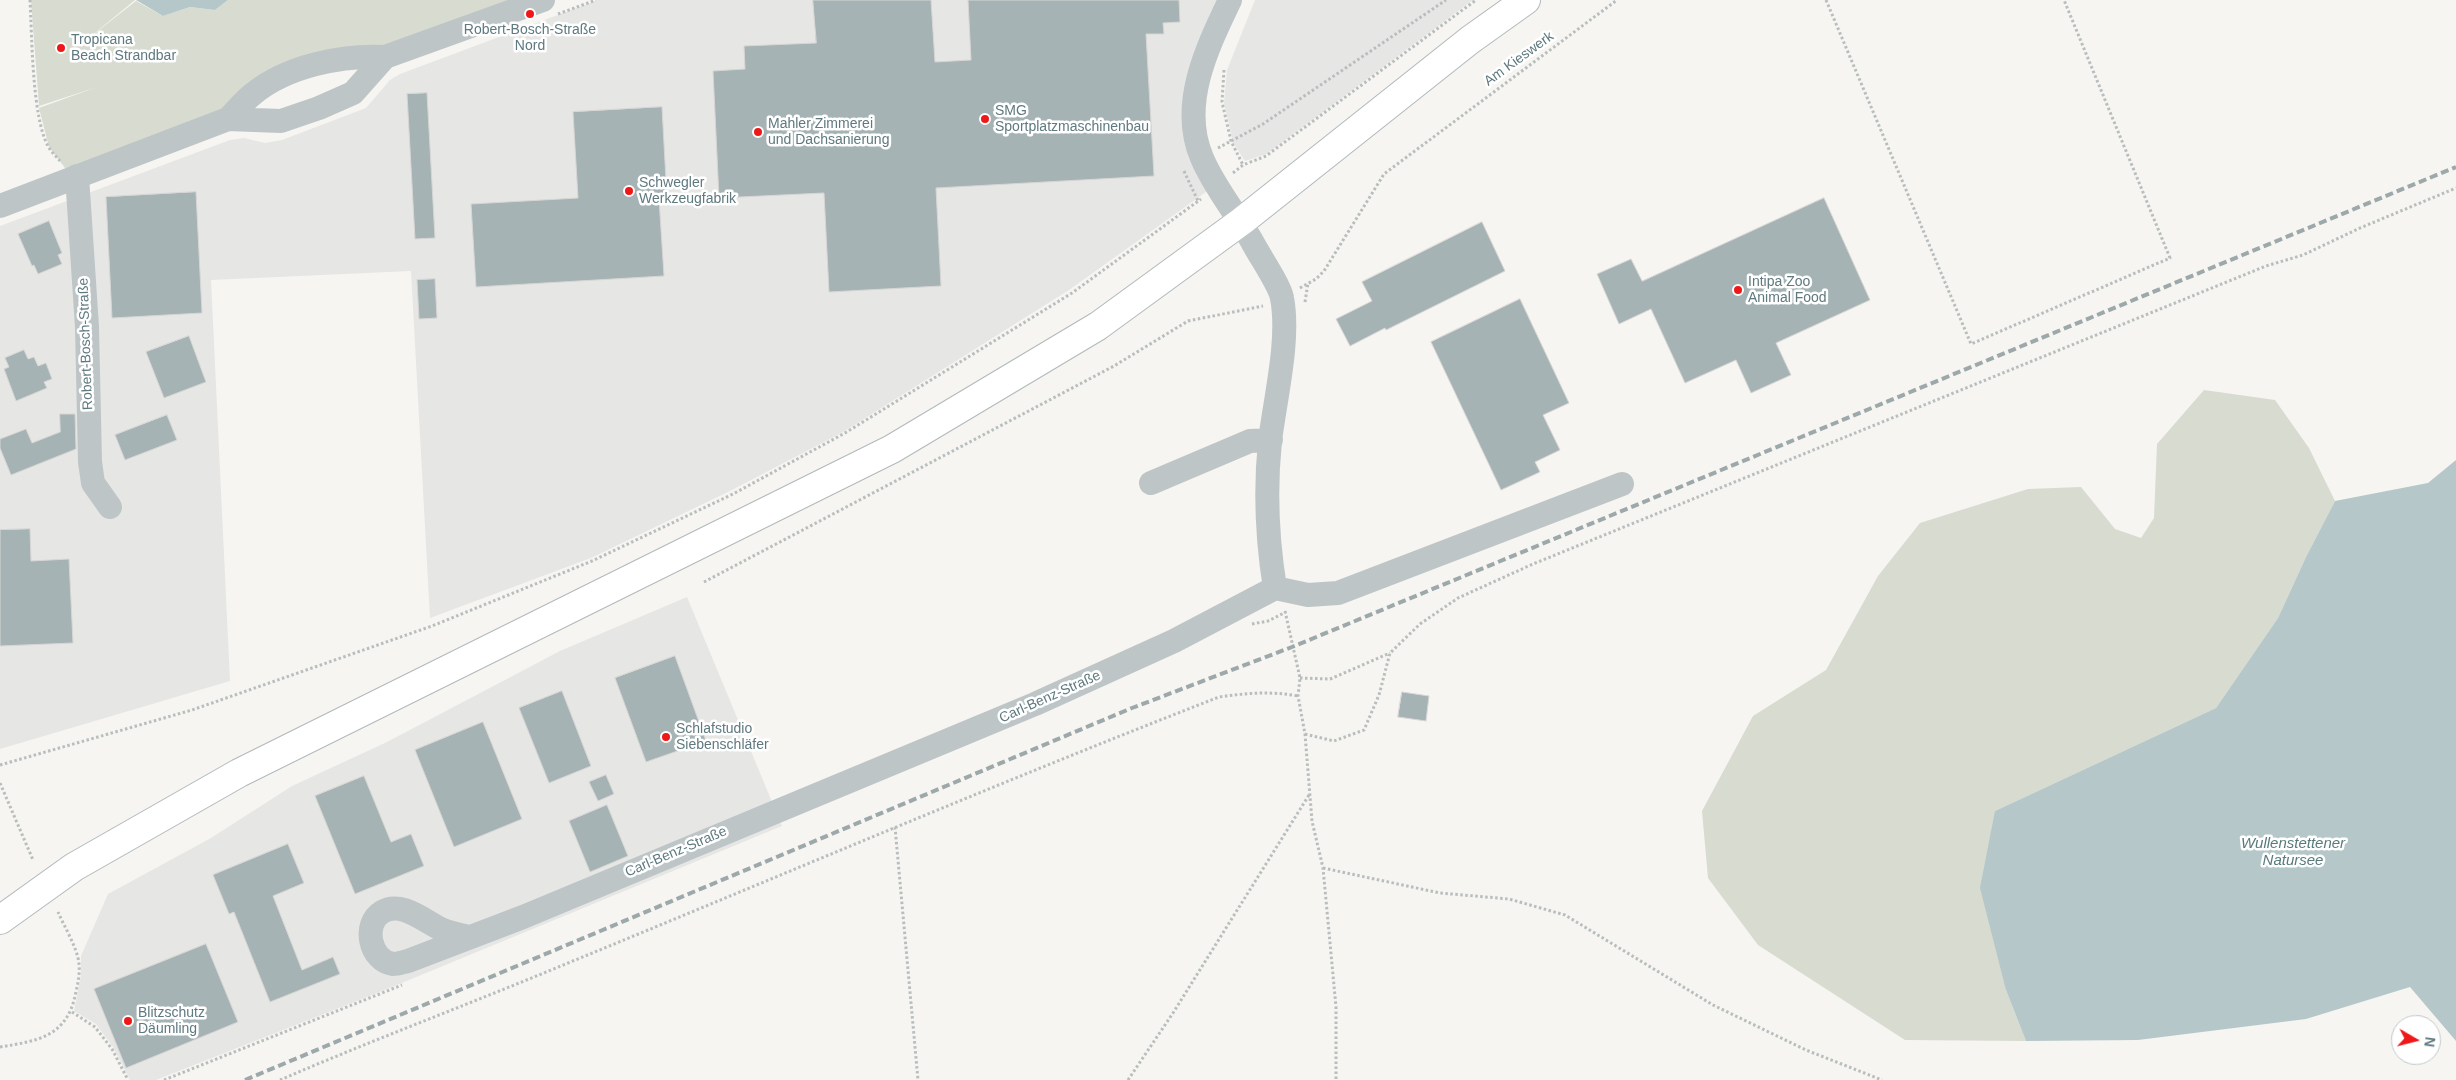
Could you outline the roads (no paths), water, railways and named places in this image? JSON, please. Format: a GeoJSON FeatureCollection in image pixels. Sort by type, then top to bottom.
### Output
{"type":"FeatureCollection","features":[{"type":"Feature","properties":{"kind":"main road"},"geometry":{"type":"LineString","coordinates":[[0,920],[74,867],[239,773],[892,449],[1098,326],[1242,221],[1470,40],[1526,0]]}},
{"type":"Feature","properties":{"kind":"street"},"geometry":{"type":"LineString","coordinates":[[228,119],[252,94],[268,83],[305,68],[338,58],[360,56],[384,57],[543,0]]}},
{"type":"Feature","properties":{"kind":"street"},"geometry":{"type":"LineString","coordinates":[[1230,0],[1200,69],[1193,108],[1195,135],[1201,157],[1218,187],[1242,221],[1282,297],[1283,338],[1268,468],[1268,545],[1285,598],[1338,593],[1622,484]]}},
{"type":"Feature","properties":{"kind":"street"},"geometry":{"type":"LineString","coordinates":[[0,206],[228,119],[281,121],[319,108],[353,93],[384,57]]}},
{"type":"Feature","properties":{"kind":"street","name":"Robert-Bosch-Straße"},"geometry":{"type":"LineString","coordinates":[[74,178],[86,327],[90,462],[93,483],[110,507]]}},
{"type":"Feature","properties":{"kind":"street"},"geometry":{"type":"LineString","coordinates":[[1151,483],[1250,441],[1270,440]]}},
{"type":"Feature","properties":{"kind":"street","name":"Carl-Benz-Straße"},"geometry":{"type":"LineString","coordinates":[[469,937],[523,917],[1035,704],[1174,641],[1285,598]]}},
{"type":"Feature","properties":{"kind":"water"},"geometry":{"type":"Polygon","coordinates":[[[136,0],[228,0],[215,10],[190,7],[163,16],[136,0]]]}},
{"type":"Feature","properties":{"kind":"water","name":"Wullenstettener Natursee"},"geometry":{"type":"Polygon","coordinates":[[[2456,460],[2456,1041],[2441,1023],[2441,1015],[2434,1015],[2410,987],[2306,1019],[2138,1040],[2026,1041],[2006,990],[1980,888],[1995,811],[2216,708],[2278,618],[2306,557],[2335,501],[2428,483],[2456,460]]]}},
{"type":"Feature","properties":{"kind":"railway"},"geometry":{"type":"LineString","coordinates":[[245,1080],[1132,708],[1292,647],[2456,167]]}},
{"type":"Feature","properties":{"kind":"place","name":"Robert-Bosch-Straße Nord"},"geometry":{"type":"Point","coordinates":[530,14]}},
{"type":"Feature","properties":{"kind":"place","name":"Tropicana Beach Strandbar"},"geometry":{"type":"Point","coordinates":[61,48]}},
{"type":"Feature","properties":{"kind":"place","name":"SMG Sportplatzmaschinenbau"},"geometry":{"type":"Point","coordinates":[985,119]}},
{"type":"Feature","properties":{"kind":"place","name":"Mahler Zimmerei und Dachsanierung"},"geometry":{"type":"Point","coordinates":[758,132]}},
{"type":"Feature","properties":{"kind":"place","name":"Schwegler Werkzeugfabrik"},"geometry":{"type":"Point","coordinates":[629,191]}},
{"type":"Feature","properties":{"kind":"place","name":"Intipa Zoo Animal Food"},"geometry":{"type":"Point","coordinates":[1738,290]}},
{"type":"Feature","properties":{"kind":"place","name":"Schlafstudio Siebenschläfer"},"geometry":{"type":"Point","coordinates":[666,737]}},
{"type":"Feature","properties":{"kind":"place","name":"Blitzschutz Däumling"},"geometry":{"type":"Point","coordinates":[128,1021]}}]}
